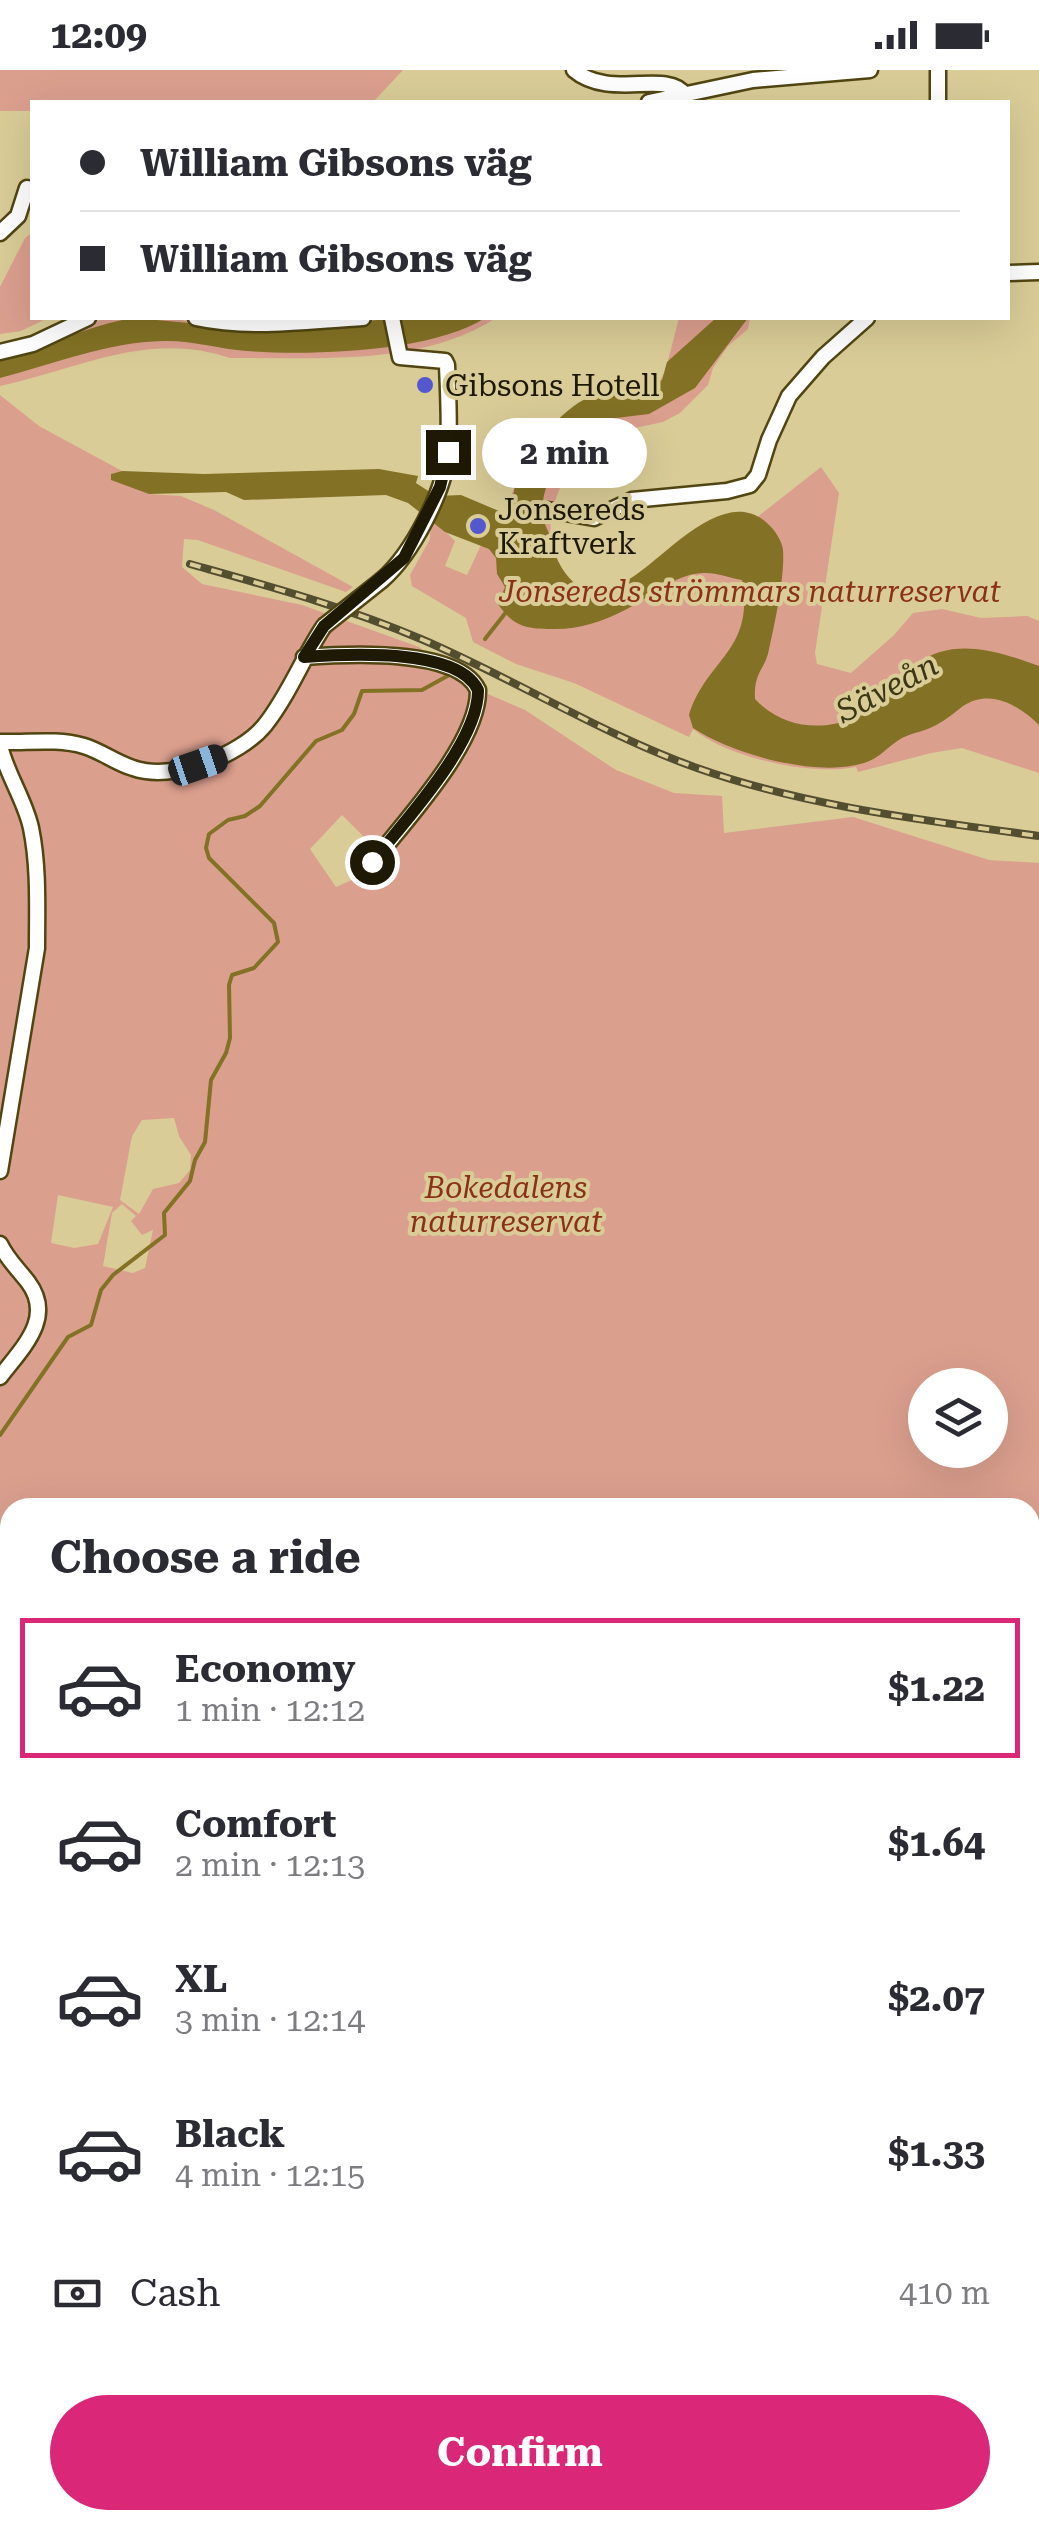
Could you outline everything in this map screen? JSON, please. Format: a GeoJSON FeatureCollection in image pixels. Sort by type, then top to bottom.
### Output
{"type":"FeatureCollection","features":[{"type":"Feature","properties":{"kind":"street"},"geometry":{"type":"LineString","coordinates":[[574,70],[599,83],[670,80],[684,94]]}},
{"type":"Feature","properties":{"kind":"street"},"geometry":{"type":"LineString","coordinates":[[658,100],[788,72],[870,70]]}},
{"type":"Feature","properties":{"kind":"street"},"geometry":{"type":"LineString","coordinates":[[938,70],[938,100]]}},
{"type":"Feature","properties":{"kind":"street"},"geometry":{"type":"LineString","coordinates":[[0,233],[18,216],[27,188]]}},
{"type":"Feature","properties":{"kind":"street"},"geometry":{"type":"LineString","coordinates":[[1010,273],[1039,272]]}},
{"type":"Feature","properties":{"kind":"street"},"geometry":{"type":"LineString","coordinates":[[0,352],[33,344],[84,320]]}},
{"type":"Feature","properties":{"kind":"street"},"geometry":{"type":"LineString","coordinates":[[205,320],[251,324],[326,320]]}},
{"type":"Feature","properties":{"kind":"street"},"geometry":{"type":"LineString","coordinates":[[0,1171],[38,922],[30,825],[0,744],[56,740],[86,746],[146,772],[198,765],[239,748],[265,725],[324,626],[404,558],[440,487],[448,452],[445,362],[400,356],[392,320]]}},
{"type":"Feature","properties":{"kind":"street"},"geometry":{"type":"LineString","coordinates":[[548,510],[594,518],[632,500],[728,491],[750,485],[758,475],[790,396],[823,357],[866,320]]}},
{"type":"Feature","properties":{"kind":"street"},"geometry":{"type":"LineString","coordinates":[[304,657],[374,655],[434,662],[461,671],[478,690],[475,708],[455,755],[372,862]]}},
{"type":"Feature","properties":{"kind":"street"},"geometry":{"type":"LineString","coordinates":[[0,1244],[35,1292],[40,1310],[31,1337],[0,1376]]}},
{"type":"Feature","properties":{"kind":"green space"},"geometry":{"type":"Polygon","coordinates":[[[0,70],[403,70],[375,100],[30,100],[30,111],[0,111],[0,70]]]}},
{"type":"Feature","properties":{"kind":"green space"},"geometry":{"type":"Polygon","coordinates":[[[30,234],[30,320],[44,320],[21,331],[0,334],[0,287],[30,234]]]}},
{"type":"Feature","properties":{"kind":"green space"},"geometry":{"type":"Polygon","coordinates":[[[100,320],[181,320],[229,331],[388,320],[492,320],[466,334],[401,352],[333,358],[230,358],[200,350],[142,350],[0,386],[0,359],[43,347],[100,320]]]}},
{"type":"Feature","properties":{"kind":"green space","name":"Jonsereds strömmars naturreservat"},"geometry":{"type":"Polygon","coordinates":[[[678,320],[750,320],[748,329],[728,346],[713,368],[708,385],[680,413],[663,422],[602,435],[574,465],[550,514],[552,556],[566,587],[598,603],[756,518],[821,467],[839,493],[815,653],[817,664],[851,673],[913,613],[942,609],[981,618],[1027,616],[1039,621],[1039,773],[962,748],[858,772],[856,767],[794,767],[748,756],[693,729],[689,737],[574,683],[516,664],[473,642],[466,618],[412,586],[410,575],[430,539],[431,517],[455,541],[445,566],[467,575],[482,543],[491,546],[514,488],[538,445],[655,389],[665,372],[678,320]]]}},
{"type":"Feature","properties":{"kind":"green space","name":"Bokedalens naturreservat"},"geometry":{"type":"Polygon","coordinates":[[[0,395],[39,426],[122,471],[111,474],[149,494],[181,496],[214,510],[353,587],[346,592],[198,540],[184,539],[182,567],[202,584],[302,605],[419,647],[467,685],[525,710],[616,770],[674,793],[722,796],[724,833],[853,817],[989,860],[1039,863],[1039,1498],[0,1498],[0,395]],[[342,815],[310,849],[336,887],[365,874],[373,846],[342,815]],[[174,1118],[142,1120],[132,1136],[120,1200],[139,1214],[153,1189],[179,1183],[190,1170],[191,1155],[174,1118]],[[58,1195],[51,1243],[74,1248],[98,1244],[113,1207],[58,1195]],[[122,1204],[112,1213],[103,1266],[133,1273],[145,1268],[153,1230],[142,1235],[131,1221],[136,1216],[122,1204]]]}},
{"type":"Feature","properties":{"kind":"shaded area"},"geometry":{"type":"Polygon","coordinates":[[[156,320],[263,330],[377,320],[481,320],[435,338],[336,352],[273,352],[184,342],[142,342],[101,349],[0,378],[0,360],[101,325],[156,320]]]}},
{"type":"Feature","properties":{"kind":"shaded area"},"geometry":{"type":"Polygon","coordinates":[[[714,320],[746,320],[695,388],[649,414],[599,420],[558,464],[545,491],[544,521],[558,561],[572,581],[587,593],[610,588],[631,578],[715,518],[733,512],[751,514],[773,529],[783,550],[774,626],[755,689],[755,699],[771,713],[808,725],[847,721],[884,701],[927,658],[965,648],[1003,654],[1039,666],[1039,725],[1013,705],[983,699],[963,706],[934,726],[902,738],[864,763],[823,768],[776,761],[710,738],[693,728],[689,715],[742,623],[742,580],[712,573],[692,574],[598,622],[570,628],[534,628],[515,622],[498,604],[505,587],[489,549],[445,532],[408,503],[386,495],[244,500],[226,492],[149,494],[111,480],[111,474],[122,471],[204,474],[379,469],[418,476],[416,483],[436,496],[461,495],[506,514],[521,467],[556,421],[587,398],[653,385],[662,380],[667,362],[714,320]]]}},
{"type":"Feature","properties":{"kind":"waterway"},"geometry":{"type":"LineString","coordinates":[[485,639],[507,611]]}},
{"type":"Feature","properties":{"kind":"waterway"},"geometry":{"type":"LineString","coordinates":[[0,1435],[68,1337],[91,1325],[101,1290],[113,1275],[165,1235],[164,1213],[190,1181],[205,1142],[211,1080],[230,1038],[232,975],[254,968],[278,942],[274,923],[209,858],[209,834],[228,820],[245,816],[260,806],[316,741],[342,730],[354,714],[362,691],[422,690],[451,674]]}},
{"type":"Feature","properties":{"kind":"railway"},"geometry":{"type":"LineString","coordinates":[[190,564],[393,627],[627,739],[697,768],[781,793],[866,811],[1039,836]]}},
{"type":"Feature","properties":{"kind":"place","name":"Gibsons Hotell"},"geometry":{"type":"Point","coordinates":[425,385]}},
{"type":"Feature","properties":{"kind":"place","name":"Jonsereds Kraftverk"},"geometry":{"type":"Point","coordinates":[478,526]}},
{"type":"Feature","properties":{"kind":"route"},"geometry":{"type":"LineString","coordinates":[[372,862],[455,755],[475,708],[478,690],[461,671],[434,662],[374,655],[304,657],[324,626],[404,558],[440,487],[448,452]]}},
{"type":"Feature","properties":{"kind":"water label","name":"Säveån"},"geometry":{"type":"Point","coordinates":[887,688]}}]}
